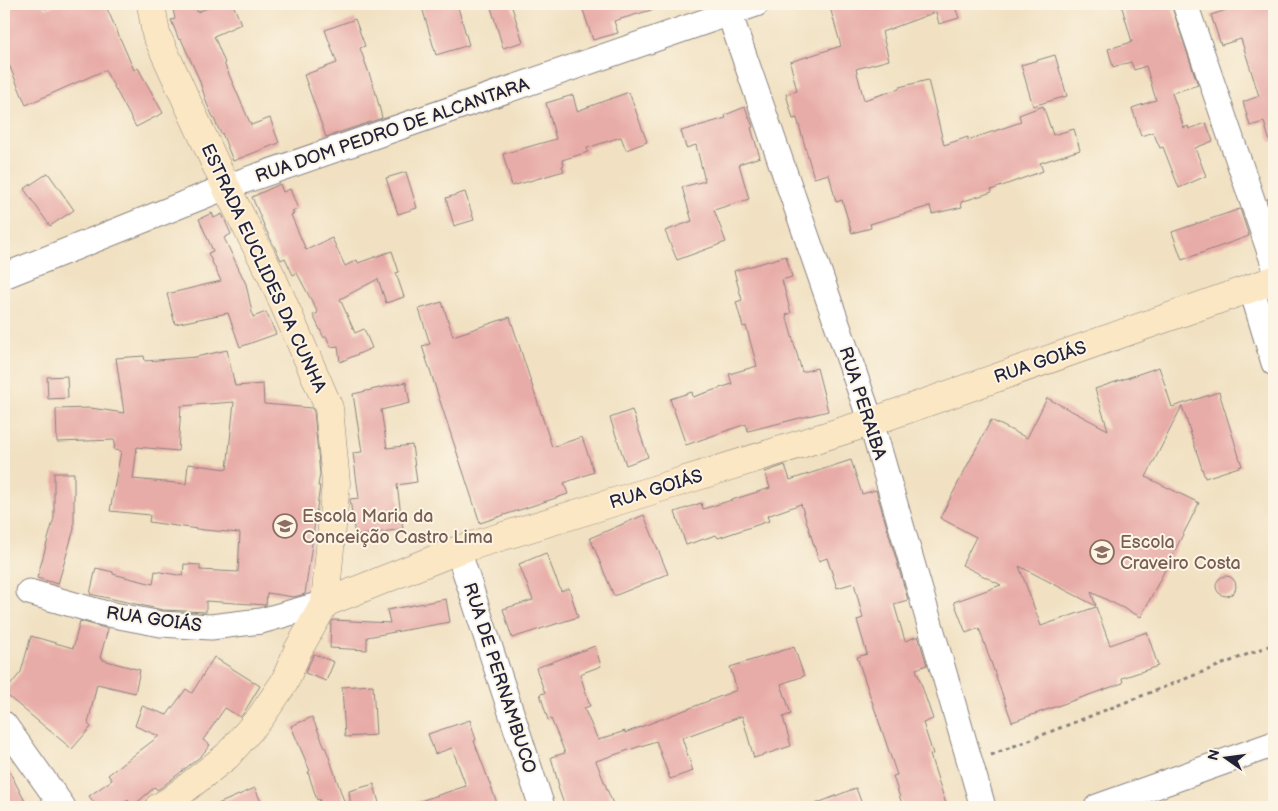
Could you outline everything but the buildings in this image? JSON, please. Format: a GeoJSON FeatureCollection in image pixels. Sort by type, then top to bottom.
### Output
{"type":"FeatureCollection","features":[{"type":"Feature","properties":{"kind":"street","name":"ESTRADA EUCLIDES DA CUNHA"},"geometry":{"type":"LineString","coordinates":[[151,4],[156,34],[226,186],[272,277],[329,408],[336,483],[325,603],[298,650],[284,683],[260,718],[227,756],[171,800],[159,807]]}},
{"type":"Feature","properties":{"kind":"street","name":"RUA DOM PEDRO DE ALCANTARA"},"geometry":{"type":"LineString","coordinates":[[4,276],[226,186],[728,9],[756,4]]}},
{"type":"Feature","properties":{"kind":"street"},"geometry":{"type":"LineString","coordinates":[[1185,4],[1274,264]]}},
{"type":"Feature","properties":{"kind":"street","name":"RUA PERAIBA"},"geometry":{"type":"LineString","coordinates":[[728,9],[871,422],[983,807]]}},
{"type":"Feature","properties":{"kind":"street"},"geometry":{"type":"LineString","coordinates":[[1263,284],[1274,363]]}},
{"type":"Feature","properties":{"kind":"street","name":"RUA GOIÁS"},"geometry":{"type":"LineString","coordinates":[[30,592],[103,613],[162,624],[211,627],[261,621],[325,603],[458,550],[871,422],[1263,284]]}},
{"type":"Feature","properties":{"kind":"street","name":"RUA DE PERNAMBUCO"},"geometry":{"type":"LineString","coordinates":[[458,550],[542,807]]}},
{"type":"Feature","properties":{"kind":"street"},"geometry":{"type":"LineString","coordinates":[[4,724],[63,807]]}},
{"type":"Feature","properties":{"kind":"street"},"geometry":{"type":"LineString","coordinates":[[1097,807],[1274,744]]}},
{"type":"Feature","properties":{"kind":"path"},"geometry":{"type":"LineString","coordinates":[[970,764],[1274,644]]}},
{"type":"Feature","properties":{"kind":"place","name":"Escola Maria da Conceição Castro Lima"},"geometry":{"type":"Point","coordinates":[285,526]}},
{"type":"Feature","properties":{"kind":"place","name":"Escola Craveiro Costa"},"geometry":{"type":"Point","coordinates":[1102,552]}}]}
